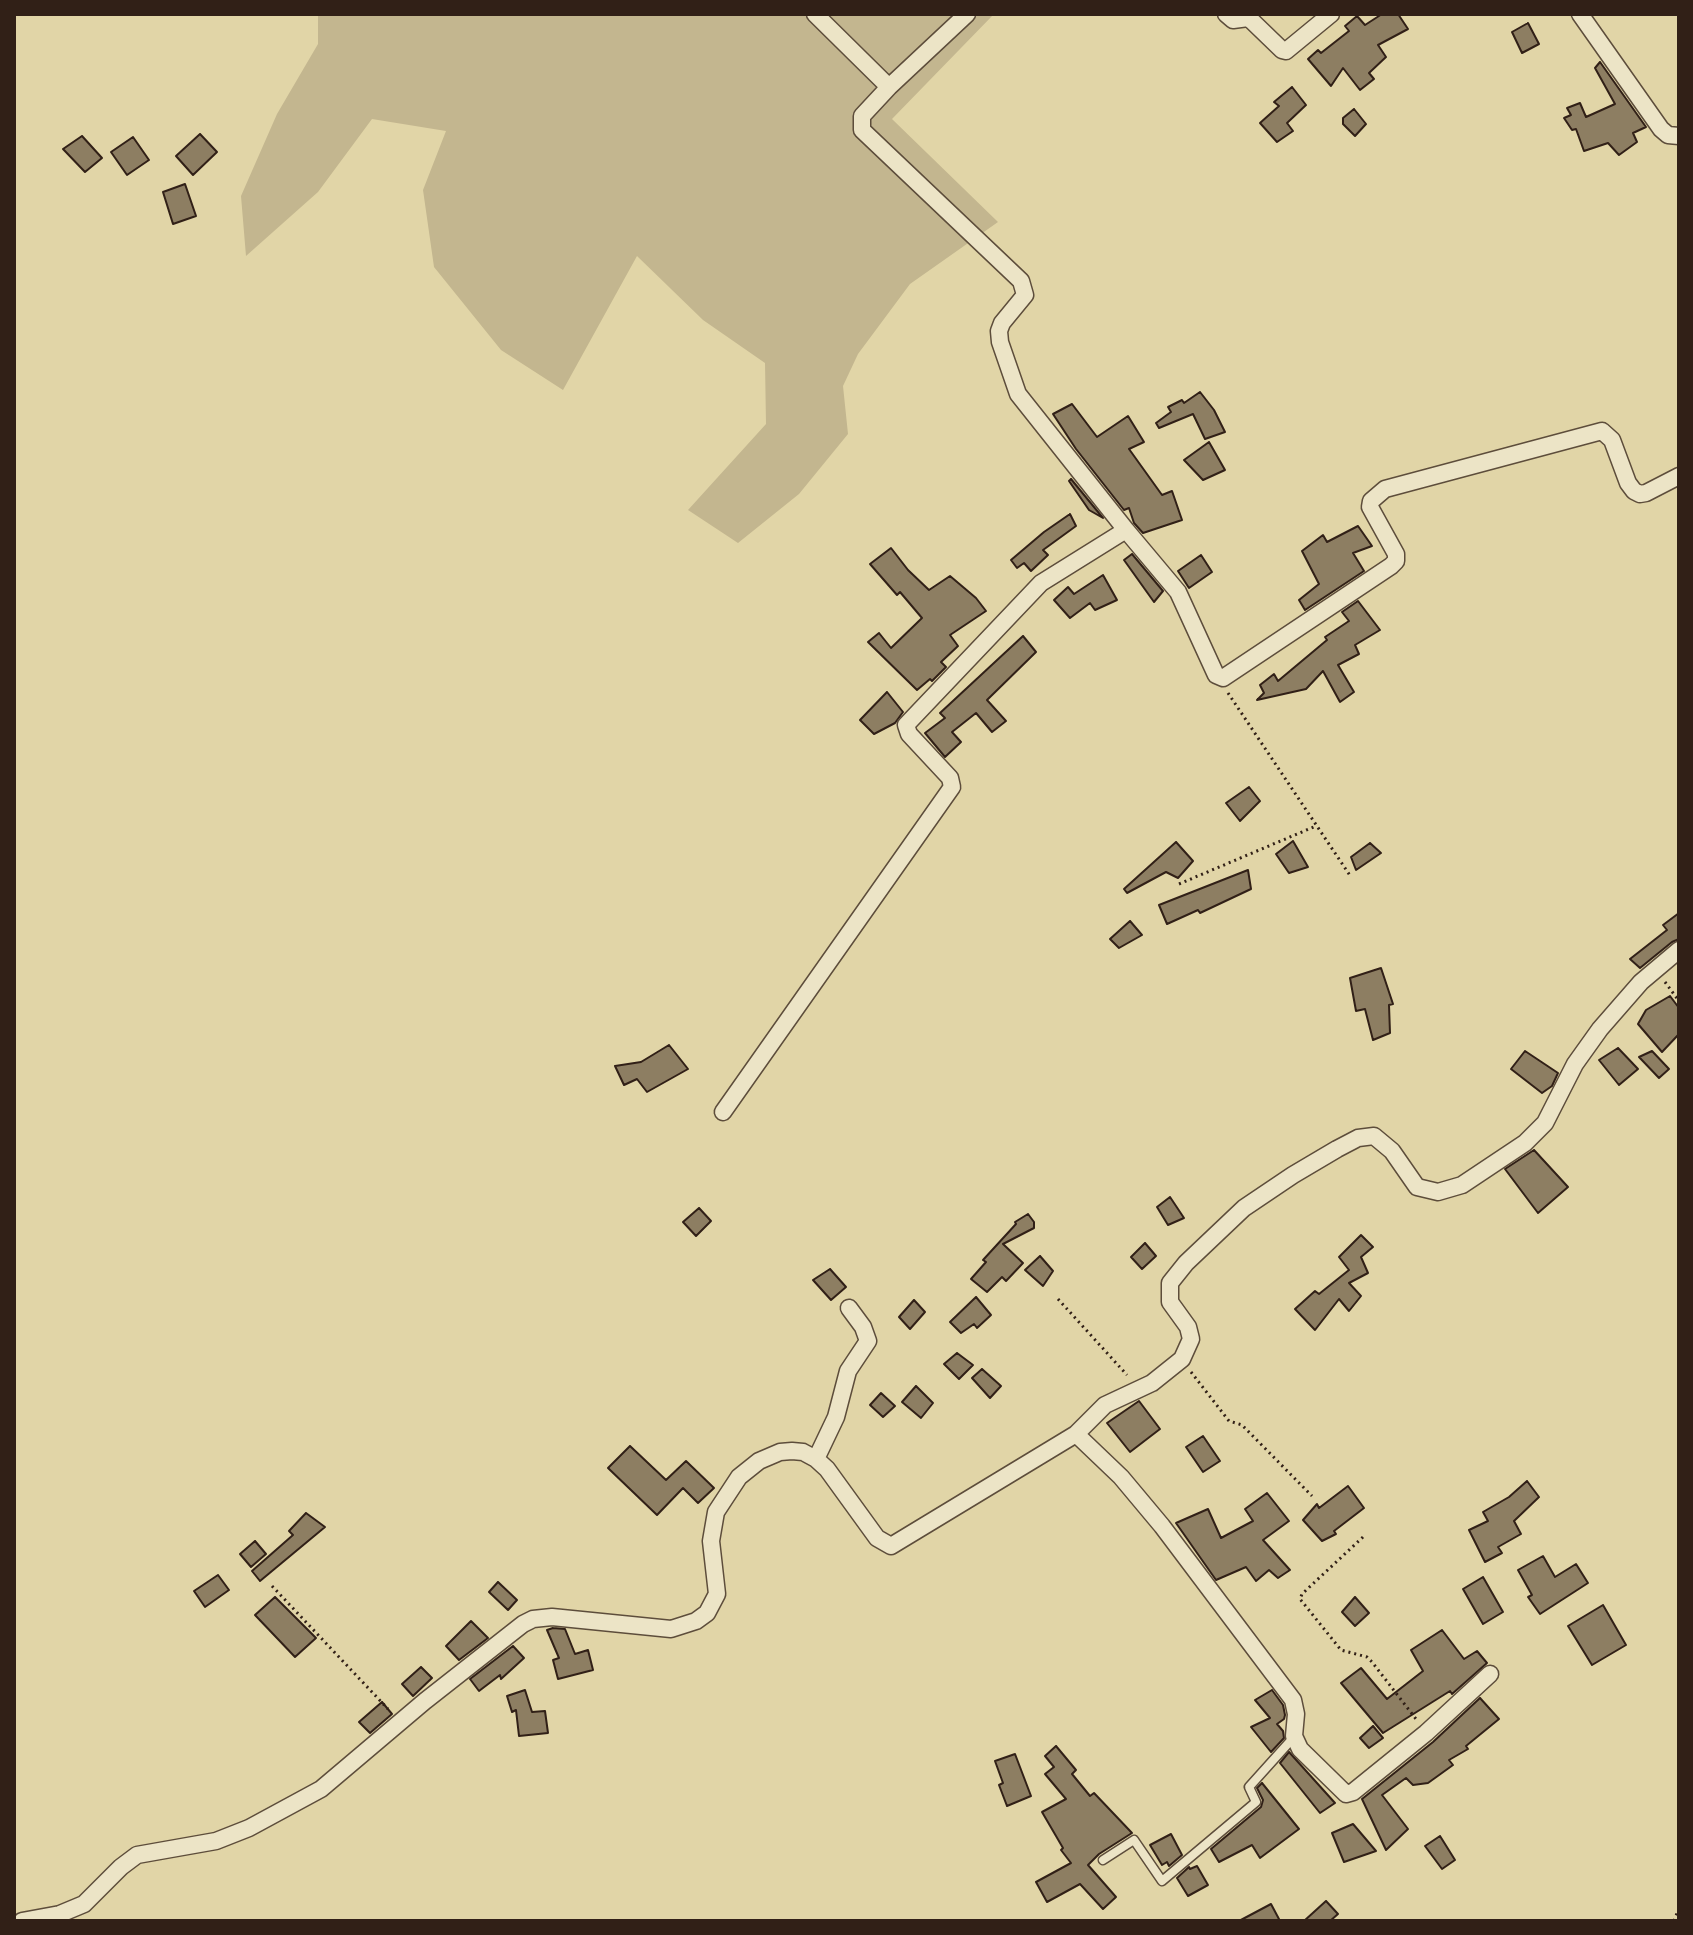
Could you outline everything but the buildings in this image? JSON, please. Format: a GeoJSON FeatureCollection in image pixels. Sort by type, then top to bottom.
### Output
{"type":"FeatureCollection","features":[{"type":"Feature","properties":{"kind":"street"},"geometry":{"type":"LineString","coordinates":[[815,14],[889,87]]}},
{"type":"Feature","properties":{"kind":"street"},"geometry":{"type":"LineString","coordinates":[[967,14],[862,116],[862,130],[1021,281],[1025,295],[999,331],[1018,394],[1178,592],[1218,678],[1227,676],[1396,561],[1396,554],[1370,507],[1371,501],[1385,489],[1602,431],[1612,440],[1634,491],[1646,493],[1679,476]]}},
{"type":"Feature","properties":{"kind":"street"},"geometry":{"type":"LineString","coordinates":[[1226,14],[1233,20],[1248,18],[1286,51],[1331,14]]}},
{"type":"Feature","properties":{"kind":"street"},"geometry":{"type":"LineString","coordinates":[[1580,14],[1661,129],[1668,135],[1679,136]]}},
{"type":"Feature","properties":{"kind":"street"},"geometry":{"type":"LineString","coordinates":[[723,1112],[952,787],[950,778],[909,734],[906,725],[1029,593],[1126,530]]}},
{"type":"Feature","properties":{"kind":"street"},"geometry":{"type":"LineString","coordinates":[[22,1921],[60,1914],[84,1904],[137,1855],[216,1841],[262,1821],[334,1780],[400,1723],[533,1619],[552,1617],[671,1629],[696,1621],[707,1613],[717,1594],[711,1541],[716,1512],[739,1477],[759,1461],[780,1452],[803,1452],[816,1459],[827,1469],[877,1538],[891,1546],[1076,1434],[1105,1405],[1140,1389],[1182,1359],[1191,1339],[1188,1327],[1170,1302],[1170,1283],[1208,1240],[1244,1208],[1293,1175],[1358,1138],[1374,1136],[1392,1151],[1417,1187],[1438,1192],[1462,1185],[1525,1143],[1545,1123],[1575,1064],[1619,1006],[1679,950]]}},
{"type":"Feature","properties":{"kind":"street"},"geometry":{"type":"LineString","coordinates":[[816,1459],[836,1417],[848,1371],[868,1341],[863,1327],[849,1308]]}},
{"type":"Feature","properties":{"kind":"street"},"geometry":{"type":"LineString","coordinates":[[1076,1434],[1121,1477],[1162,1526],[1293,1700],[1296,1714],[1294,1736],[1300,1749],[1346,1794],[1353,1792],[1426,1733],[1490,1674]]}},
{"type":"Feature","properties":{"kind":"lane"},"geometry":{"type":"LineString","coordinates":[[1103,1860],[1134,1840],[1162,1881],[1256,1802],[1249,1787],[1294,1736]]}},
{"type":"Feature","properties":{"kind":"path"},"geometry":{"type":"LineString","coordinates":[[1218,678],[1351,877]]}},
{"type":"Feature","properties":{"kind":"path"},"geometry":{"type":"LineString","coordinates":[[1179,884],[1316,826]]}},
{"type":"Feature","properties":{"kind":"path"},"geometry":{"type":"LineString","coordinates":[[1656,969],[1679,1001]]}},
{"type":"Feature","properties":{"kind":"path"},"geometry":{"type":"LineString","coordinates":[[1058,1299],[1140,1389]]}},
{"type":"Feature","properties":{"kind":"path"},"geometry":{"type":"LineString","coordinates":[[1182,1359],[1229,1421],[1242,1425],[1312,1496]]}},
{"type":"Feature","properties":{"kind":"path"},"geometry":{"type":"LineString","coordinates":[[1363,1537],[1300,1599],[1341,1650],[1367,1657],[1372,1662],[1426,1733]]}},
{"type":"Feature","properties":{"kind":"path"},"geometry":{"type":"LineString","coordinates":[[272,1586],[400,1723]]}},
{"type":"Feature","properties":{"kind":"path"},"geometry":{"type":"LineString","coordinates":[[1674,1921],[1679,1908]]}},
{"type":"Feature","properties":{"kind":"shaded area"},"geometry":{"type":"Polygon","coordinates":[[[318,14],[994,14],[892,119],[998,222],[910,284],[858,354],[843,386],[848,434],[799,494],[738,543],[688,510],[766,424],[765,363],[703,320],[637,256],[563,390],[501,350],[434,267],[423,190],[446,131],[372,119],[318,192],[246,256],[241,196],[277,114],[318,44],[318,14]]]}}]}
